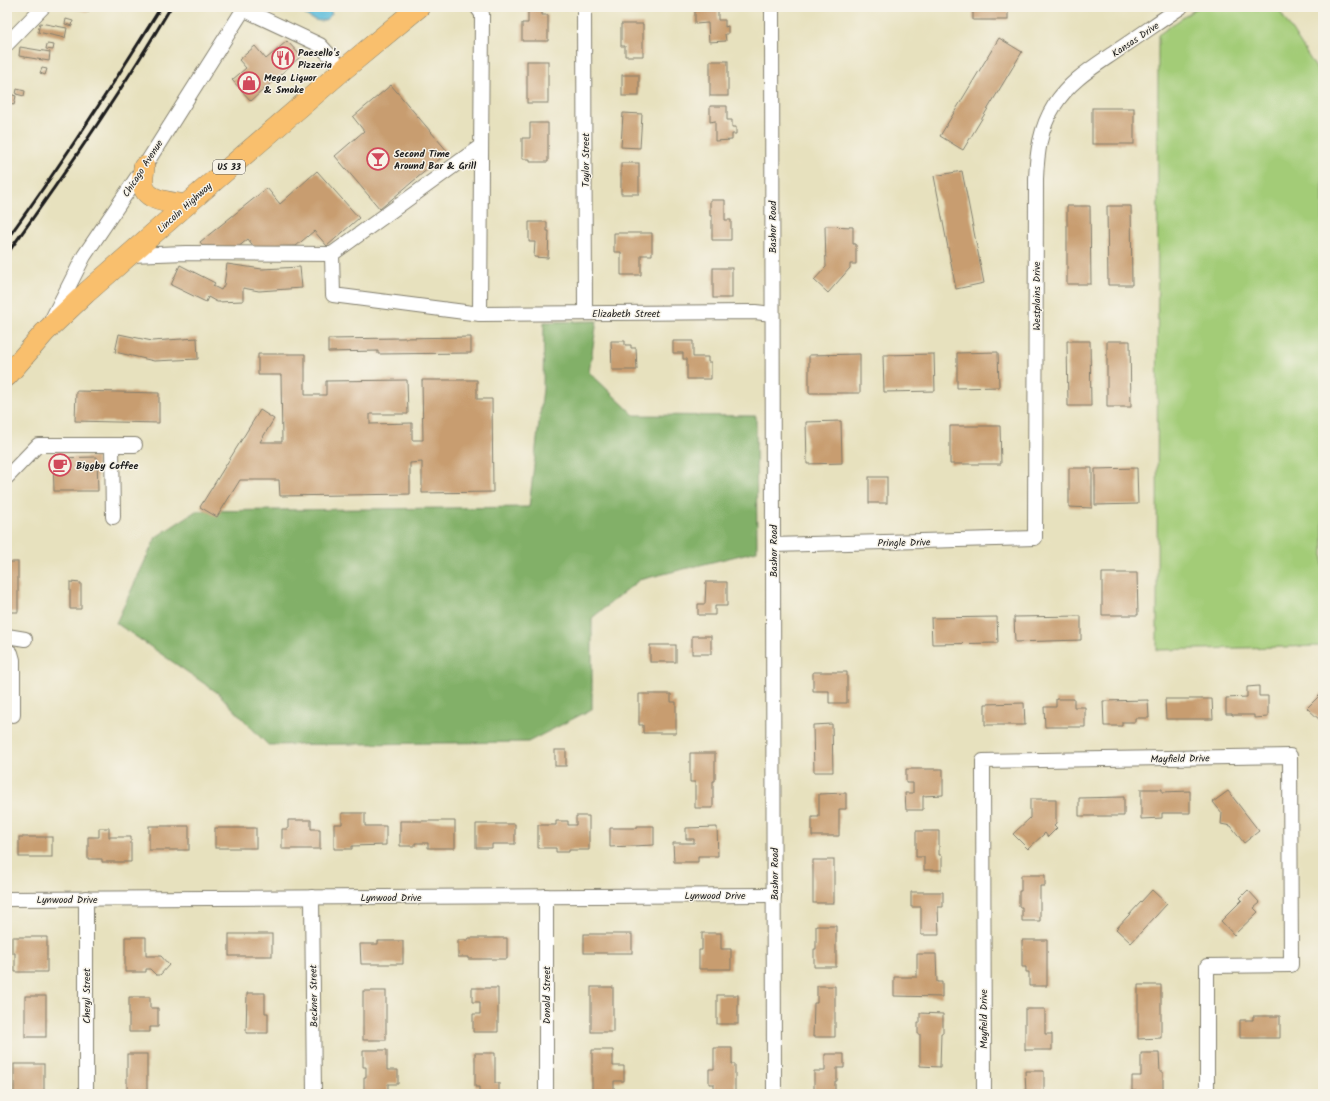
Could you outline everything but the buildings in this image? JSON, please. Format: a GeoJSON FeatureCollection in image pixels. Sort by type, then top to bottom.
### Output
{"type":"FeatureCollection","features":[{"type":"Feature","properties":{"kind":"highway","name":"Lincoln Highway"},"geometry":{"type":"LineString","coordinates":[[45,332],[86,293],[186,205],[343,70],[419,7]]}},
{"type":"Feature","properties":{"kind":"highway"},"geometry":{"type":"LineString","coordinates":[[144,166],[142,184],[149,196],[186,205]]}},
{"type":"Feature","properties":{"kind":"highway","name":"US 33"},"geometry":{"type":"LineString","coordinates":[[7,376],[45,332]]}},
{"type":"Feature","properties":{"kind":"street"},"geometry":{"type":"LineString","coordinates":[[7,44],[43,7]]}},
{"type":"Feature","properties":{"kind":"street"},"geometry":{"type":"LineString","coordinates":[[477,7],[482,14],[480,314]]}},
{"type":"Feature","properties":{"kind":"street","name":"Taylor Street"},"geometry":{"type":"LineString","coordinates":[[584,7],[586,313]]}},
{"type":"Feature","properties":{"kind":"street","name":"Bashor Road"},"geometry":{"type":"LineString","coordinates":[[772,7],[774,1094]]}},
{"type":"Feature","properties":{"kind":"street","name":"Kansas Drive"},"geometry":{"type":"LineString","coordinates":[[1088,71],[1181,7]]}},
{"type":"Feature","properties":{"kind":"street"},"geometry":{"type":"LineString","coordinates":[[244,8],[320,45],[343,70]]}},
{"type":"Feature","properties":{"kind":"street","name":"Chicago Avenue"},"geometry":{"type":"LineString","coordinates":[[45,332],[84,256],[144,166],[244,8]]}},
{"type":"Feature","properties":{"kind":"street","name":"Westplains Drive"},"geometry":{"type":"LineString","coordinates":[[1035,538],[1037,154],[1042,130],[1054,106],[1067,89],[1088,71]]}},
{"type":"Feature","properties":{"kind":"street"},"geometry":{"type":"LineString","coordinates":[[130,255],[186,253],[332,254],[481,146]]}},
{"type":"Feature","properties":{"kind":"street","name":"Elizabeth Street"},"geometry":{"type":"LineString","coordinates":[[332,254],[333,295],[480,314],[755,312],[772,314]]}},
{"type":"Feature","properties":{"kind":"street"},"geometry":{"type":"LineString","coordinates":[[7,476],[38,445],[135,445]]}},
{"type":"Feature","properties":{"kind":"street"},"geometry":{"type":"LineString","coordinates":[[112,445],[113,517]]}},
{"type":"Feature","properties":{"kind":"street","name":"Pringle Drive"},"geometry":{"type":"LineString","coordinates":[[773,545],[1035,538]]}},
{"type":"Feature","properties":{"kind":"street"},"geometry":{"type":"LineString","coordinates":[[7,636],[25,639]]}},
{"type":"Feature","properties":{"kind":"street"},"geometry":{"type":"LineString","coordinates":[[7,650],[11,653],[13,660],[13,715]]}},
{"type":"Feature","properties":{"kind":"street","name":"Mayfield Drive"},"geometry":{"type":"LineString","coordinates":[[984,1094],[983,761],[1290,756],[1291,965],[1207,966],[1207,1094]]}},
{"type":"Feature","properties":{"kind":"street","name":"Lynwood Drive"},"geometry":{"type":"LineString","coordinates":[[7,899],[774,895]]}},
{"type":"Feature","properties":{"kind":"street","name":"Donald Street"},"geometry":{"type":"LineString","coordinates":[[546,896],[546,1094]]}},
{"type":"Feature","properties":{"kind":"street","name":"Cheryl Street"},"geometry":{"type":"LineString","coordinates":[[86,898],[86,1094]]}},
{"type":"Feature","properties":{"kind":"street","name":"Beckner Street"},"geometry":{"type":"LineString","coordinates":[[312,898],[314,1094]]}},
{"type":"Feature","properties":{"kind":"green space"},"geometry":{"type":"Polygon","coordinates":[[[1198,7],[1277,7],[1323,79],[1323,646],[1157,650],[1158,35],[1198,7]]]}},
{"type":"Feature","properties":{"kind":"green space"},"geometry":{"type":"Polygon","coordinates":[[[597,321],[589,372],[634,415],[756,416],[757,551],[639,580],[592,618],[592,709],[528,742],[268,745],[218,693],[116,623],[156,537],[196,511],[529,507],[543,389],[544,322],[597,321]]]}},
{"type":"Feature","properties":{"kind":"water"},"geometry":{"type":"Polygon","coordinates":[[[297,7],[329,7],[332,14],[325,20],[321,21],[305,15],[297,7]]]}},
{"type":"Feature","properties":{"kind":"railway"},"geometry":{"type":"LineString","coordinates":[[7,239],[86,124],[161,7]]}},
{"type":"Feature","properties":{"kind":"railway"},"geometry":{"type":"LineString","coordinates":[[7,254],[92,132],[171,7]]}},
{"type":"Feature","properties":{"kind":"place","name":"Paesello's Pizzeria"},"geometry":{"type":"Point","coordinates":[283,58]}},
{"type":"Feature","properties":{"kind":"place","name":"Mega Liquor & Smoke"},"geometry":{"type":"Point","coordinates":[249,83]}},
{"type":"Feature","properties":{"kind":"place","name":"Second Time Around Bar & Grill"},"geometry":{"type":"Point","coordinates":[378,159]}},
{"type":"Feature","properties":{"kind":"place","name":"Biggby Coffee"},"geometry":{"type":"Point","coordinates":[60,465]}}]}
